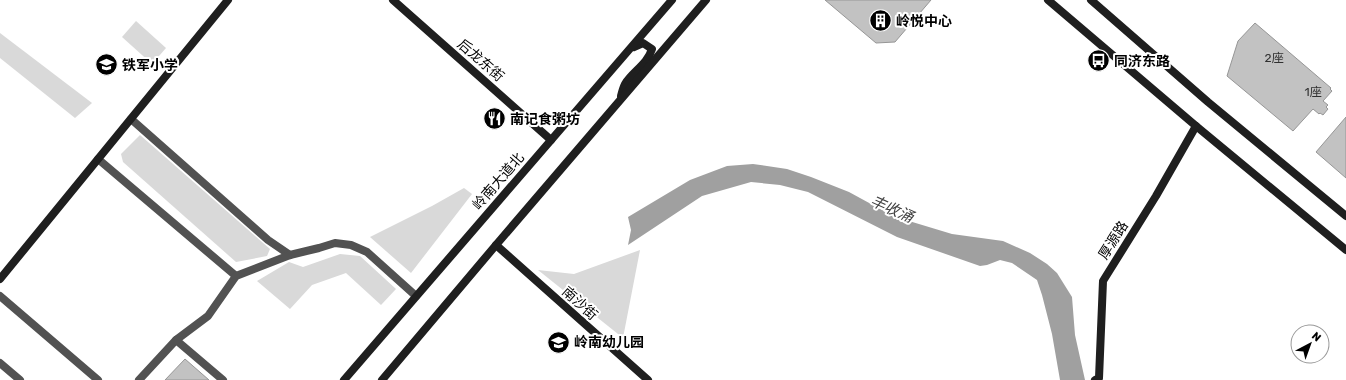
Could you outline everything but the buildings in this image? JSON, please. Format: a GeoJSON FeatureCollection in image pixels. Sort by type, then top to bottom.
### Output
{"type":"FeatureCollection","features":[{"type":"Feature","properties":{"kind":"main road"},"geometry":{"type":"LineString","coordinates":[[0,279],[228,0]]}},
{"type":"Feature","properties":{"kind":"main road","name":"后龙东街"},"geometry":{"type":"LineString","coordinates":[[394,0],[551,140]]}},
{"type":"Feature","properties":{"kind":"main road","name":"岭南大道北"},"geometry":{"type":"LineString","coordinates":[[344,380],[672,0]]}},
{"type":"Feature","properties":{"kind":"main road"},"geometry":{"type":"LineString","coordinates":[[382,380],[706,0]]}},
{"type":"Feature","properties":{"kind":"main road"},"geometry":{"type":"LineString","coordinates":[[1048,0],[1196,126],[1346,250]]}},
{"type":"Feature","properties":{"kind":"main road"},"geometry":{"type":"LineString","coordinates":[[1091,0],[1208,102],[1346,216]]}},
{"type":"Feature","properties":{"kind":"main road"},"geometry":{"type":"LineString","coordinates":[[620,101],[625,84],[650,56],[652,49],[643,43],[630,49]]}},
{"type":"Feature","properties":{"kind":"main road","name":"厚源路"},"geometry":{"type":"LineString","coordinates":[[1097,379],[1103,281],[1156,196],[1196,126]]}},
{"type":"Feature","properties":{"kind":"main road","name":"南沙街"},"geometry":{"type":"LineString","coordinates":[[496,245],[648,380]]}},
{"type":"Feature","properties":{"kind":"street"},"geometry":{"type":"LineString","coordinates":[[131,119],[268,240],[290,255]]}},
{"type":"Feature","properties":{"kind":"street"},"geometry":{"type":"LineString","coordinates":[[98,159],[236,276]]}},
{"type":"Feature","properties":{"kind":"street"},"geometry":{"type":"LineString","coordinates":[[139,380],[176,340],[208,316],[236,276],[290,255],[335,243],[352,245],[367,252],[416,296]]}},
{"type":"Feature","properties":{"kind":"street"},"geometry":{"type":"LineString","coordinates":[[0,296],[98,380]]}},
{"type":"Feature","properties":{"kind":"street"},"geometry":{"type":"LineString","coordinates":[[176,340],[223,380]]}},
{"type":"Feature","properties":{"kind":"street"},"geometry":{"type":"LineString","coordinates":[[0,362],[20,380]]}},
{"type":"Feature","properties":{"kind":"shaded area"},"geometry":{"type":"Polygon","coordinates":[[[136,21],[166,48],[152,64],[122,37],[136,21]]]}},
{"type":"Feature","properties":{"kind":"shaded area"},"geometry":{"type":"Polygon","coordinates":[[[0,33],[92,103],[75,118],[0,58],[0,33]]]}},
{"type":"Feature","properties":{"kind":"shaded area"},"geometry":{"type":"Polygon","coordinates":[[[140,135],[270,249],[267,256],[236,262],[123,162],[121,154],[140,135]]]}},
{"type":"Feature","properties":{"kind":"shaded area"},"geometry":{"type":"Polygon","coordinates":[[[753,164],[787,169],[811,177],[849,192],[882,210],[909,221],[952,234],[1003,241],[1030,253],[1047,264],[1057,273],[1072,297],[1075,335],[1085,380],[1060,380],[1052,334],[1037,280],[1012,263],[1000,260],[980,266],[897,237],[808,192],[780,185],[751,182],[702,196],[628,245],[631,230],[628,217],[690,180],[727,166],[753,164]]]}},
{"type":"Feature","properties":{"kind":"shaded area"},"geometry":{"type":"Polygon","coordinates":[[[464,188],[472,194],[411,273],[370,237],[432,206],[464,188]]]}},
{"type":"Feature","properties":{"kind":"shaded area"},"geometry":{"type":"Polygon","coordinates":[[[640,250],[623,338],[538,270],[574,274],[640,250]]]}},
{"type":"Feature","properties":{"kind":"shaded area"},"geometry":{"type":"Polygon","coordinates":[[[340,254],[360,256],[396,289],[381,305],[346,273],[312,285],[290,309],[257,281],[289,262],[303,267],[340,254]]]}},
{"type":"Feature","properties":{"kind":"place","name":"岭悦中心"},"geometry":{"type":"Point","coordinates":[881,21]}},
{"type":"Feature","properties":{"kind":"place","name":"同济东路"},"geometry":{"type":"Point","coordinates":[1098,61]}},
{"type":"Feature","properties":{"kind":"place","name":"铁军小学"},"geometry":{"type":"Point","coordinates":[107,65]}},
{"type":"Feature","properties":{"kind":"place","name":"南记食粥坊"},"geometry":{"type":"Point","coordinates":[495,119]}},
{"type":"Feature","properties":{"kind":"place","name":"岭南幼儿园"},"geometry":{"type":"Point","coordinates":[558,342]}},
{"type":"Feature","properties":{"kind":"water label","name":"丰收涌"},"geometry":{"type":"Point","coordinates":[892,209]}}]}
